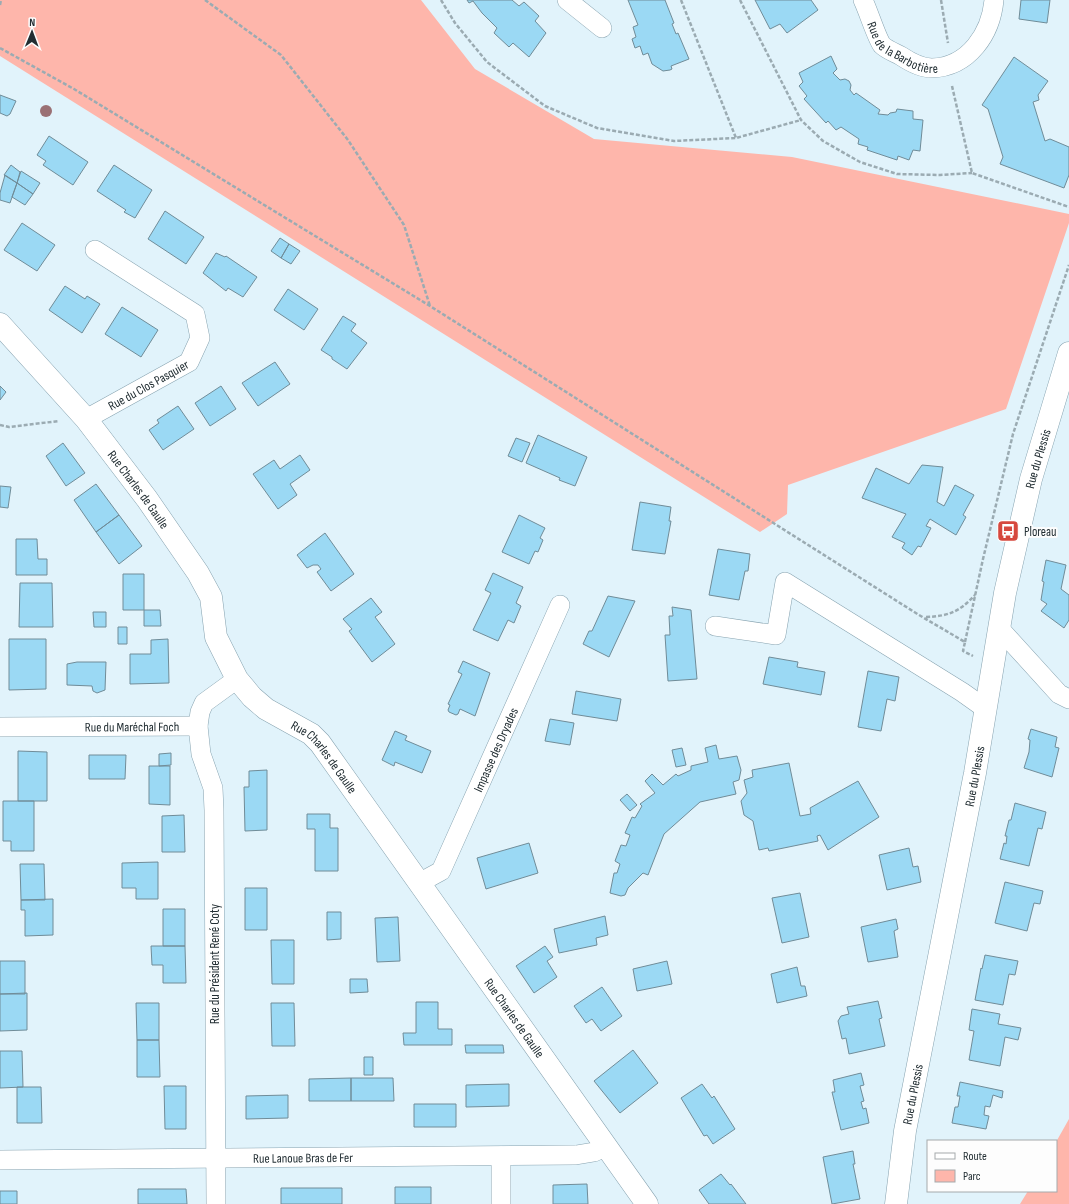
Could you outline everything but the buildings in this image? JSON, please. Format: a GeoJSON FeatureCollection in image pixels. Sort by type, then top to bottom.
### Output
{"type":"FeatureCollection","features":[{"type":"Feature","properties":{"kind":"street"},"geometry":{"type":"LineString","coordinates":[[567,0],[602,28]]}},
{"type":"Feature","properties":{"kind":"street","name":"Rue de la Barbotière"},"geometry":{"type":"LineString","coordinates":[[863,0],[882,45],[914,64],[931,68],[952,63],[977,45],[988,28],[994,0]]}},
{"type":"Feature","properties":{"kind":"street","name":"Rue du Clos Pasquier"},"geometry":{"type":"LineString","coordinates":[[86,419],[189,362],[200,338],[195,314],[95,250]]}},
{"type":"Feature","properties":{"kind":"street","name":"Rue Charles de Gaulle"},"geometry":{"type":"LineString","coordinates":[[0,324],[86,419],[147,499],[198,573],[211,597],[216,636],[237,678],[252,697],[266,709],[311,734],[320,743],[605,1147],[647,1204]]}},
{"type":"Feature","properties":{"kind":"street","name":"Rue du Plessis"},"geometry":{"type":"LineString","coordinates":[[896,1204],[905,1131],[986,709],[1005,593],[1031,479],[1069,353]]}},
{"type":"Feature","properties":{"kind":"street"},"geometry":{"type":"LineString","coordinates":[[715,626],[776,635],[784,582],[962,692],[986,709]]}},
{"type":"Feature","properties":{"kind":"street","name":"Impasse des Dryades"},"geometry":{"type":"LineString","coordinates":[[419,883],[441,871],[560,605]]}},
{"type":"Feature","properties":{"kind":"street"},"geometry":{"type":"LineString","coordinates":[[999,628],[1059,694],[1069,699]]}},
{"type":"Feature","properties":{"kind":"street","name":"Rue du Maréchal Foch"},"geometry":{"type":"LineString","coordinates":[[0,727],[198,726],[200,712],[204,703],[237,678]]}},
{"type":"Feature","properties":{"kind":"street","name":"Rue du Président René Coty"},"geometry":{"type":"LineString","coordinates":[[198,726],[201,754],[213,788],[214,810],[216,1204]]}},
{"type":"Feature","properties":{"kind":"street","name":"Rue Lanoue Bras de Fer"},"geometry":{"type":"LineString","coordinates":[[0,1160],[576,1155],[594,1152],[605,1147]]}},
{"type":"Feature","properties":{"kind":"street"},"geometry":{"type":"LineString","coordinates":[[501,1156],[501,1204]]}},
{"type":"Feature","properties":{"kind":"path"},"geometry":{"type":"LineString","coordinates":[[0,4],[1,0]]}},
{"type":"Feature","properties":{"kind":"path"},"geometry":{"type":"LineString","coordinates":[[205,0],[281,55],[348,140],[404,225],[430,306]]}},
{"type":"Feature","properties":{"kind":"path"},"geometry":{"type":"LineString","coordinates":[[441,0],[455,23],[487,62],[545,106],[597,128],[674,141],[736,138],[801,120]]}},
{"type":"Feature","properties":{"kind":"path"},"geometry":{"type":"LineString","coordinates":[[681,0],[736,138]]}},
{"type":"Feature","properties":{"kind":"path"},"geometry":{"type":"LineString","coordinates":[[740,0],[801,120],[823,141],[860,162],[897,174],[940,175],[972,172],[1069,207]]}},
{"type":"Feature","properties":{"kind":"path"},"geometry":{"type":"LineString","coordinates":[[941,0],[972,172]]}},
{"type":"Feature","properties":{"kind":"path"},"geometry":{"type":"LineString","coordinates":[[0,48],[74,89],[430,306],[965,642]]}},
{"type":"Feature","properties":{"kind":"path"},"geometry":{"type":"LineString","coordinates":[[992,666],[963,651],[1013,434],[1069,265]]}},
{"type":"Feature","properties":{"kind":"path"},"geometry":{"type":"LineString","coordinates":[[0,425],[9,427],[86,419]]}},
{"type":"Feature","properties":{"kind":"path"},"geometry":{"type":"LineString","coordinates":[[925,618],[944,616],[964,608],[975,594]]}},
{"type":"Feature","properties":{"kind":"green space"},"geometry":{"type":"Polygon","coordinates":[[[0,0],[421,0],[475,69],[594,139],[792,157],[1069,214],[1069,223],[1006,409],[788,485],[787,514],[760,532],[0,56],[0,0]]]}},
{"type":"Feature","properties":{"kind":"green space"},"geometry":{"type":"Polygon","coordinates":[[[1069,1119],[1069,1204],[1020,1204],[1027,1192],[1057,1192],[1057,1140],[1069,1119]]]}},
{"type":"Feature","properties":{"kind":"place","name":"Ploreau"},"geometry":{"type":"Point","coordinates":[1008,531]}}]}
